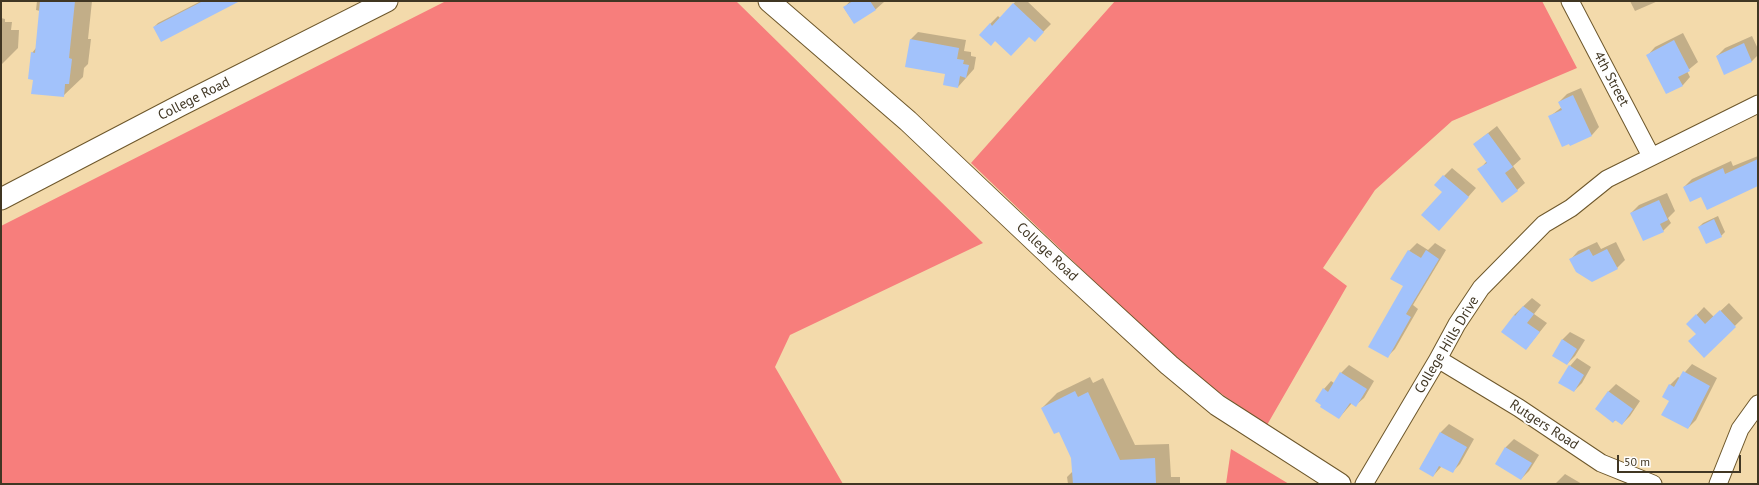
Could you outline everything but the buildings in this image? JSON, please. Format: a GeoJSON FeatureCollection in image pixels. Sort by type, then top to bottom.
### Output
{"type":"FeatureCollection","features":[{"type":"Feature","properties":{"kind":"street","name":"College Road"},"geometry":{"type":"LineString","coordinates":[[1,199],[181,105],[387,1]]}},
{"type":"Feature","properties":{"kind":"street","name":"College Road"},"geometry":{"type":"LineString","coordinates":[[768,1],[908,121],[1058,264],[1169,365],[1217,405],[1340,484]]}},
{"type":"Feature","properties":{"kind":"street","name":"4th Street"},"geometry":{"type":"LineString","coordinates":[[1570,1],[1651,156]]}},
{"type":"Feature","properties":{"kind":"street","name":"College Hills Drive"},"geometry":{"type":"LineString","coordinates":[[1364,484],[1457,324],[1481,288],[1544,224],[1571,208],[1607,179],[1758,104]]}},
{"type":"Feature","properties":{"kind":"street","name":"Rutgers Road"},"geometry":{"type":"LineString","coordinates":[[1438,359],[1518,408],[1601,463],[1653,484]]}},
{"type":"Feature","properties":{"kind":"street"},"geometry":{"type":"LineString","coordinates":[[1718,484],[1740,429],[1758,404]]}},
{"type":"Feature","properties":{"kind":"shaded area"},"geometry":{"type":"Polygon","coordinates":[[[446,1],[736,1],[983,243],[790,335],[775,367],[843,484],[1,484],[1,226],[446,1]]]}},
{"type":"Feature","properties":{"kind":"shaded area"},"geometry":{"type":"Polygon","coordinates":[[[1115,1],[1542,1],[1577,68],[1452,121],[1375,190],[1323,268],[1347,286],[1267,425],[1204,382],[1129,315],[971,163],[1115,1]]]}},
{"type":"Feature","properties":{"kind":"shaded area"},"geometry":{"type":"Polygon","coordinates":[[[1231,449],[1289,484],[1226,484],[1231,449]]]}}]}
